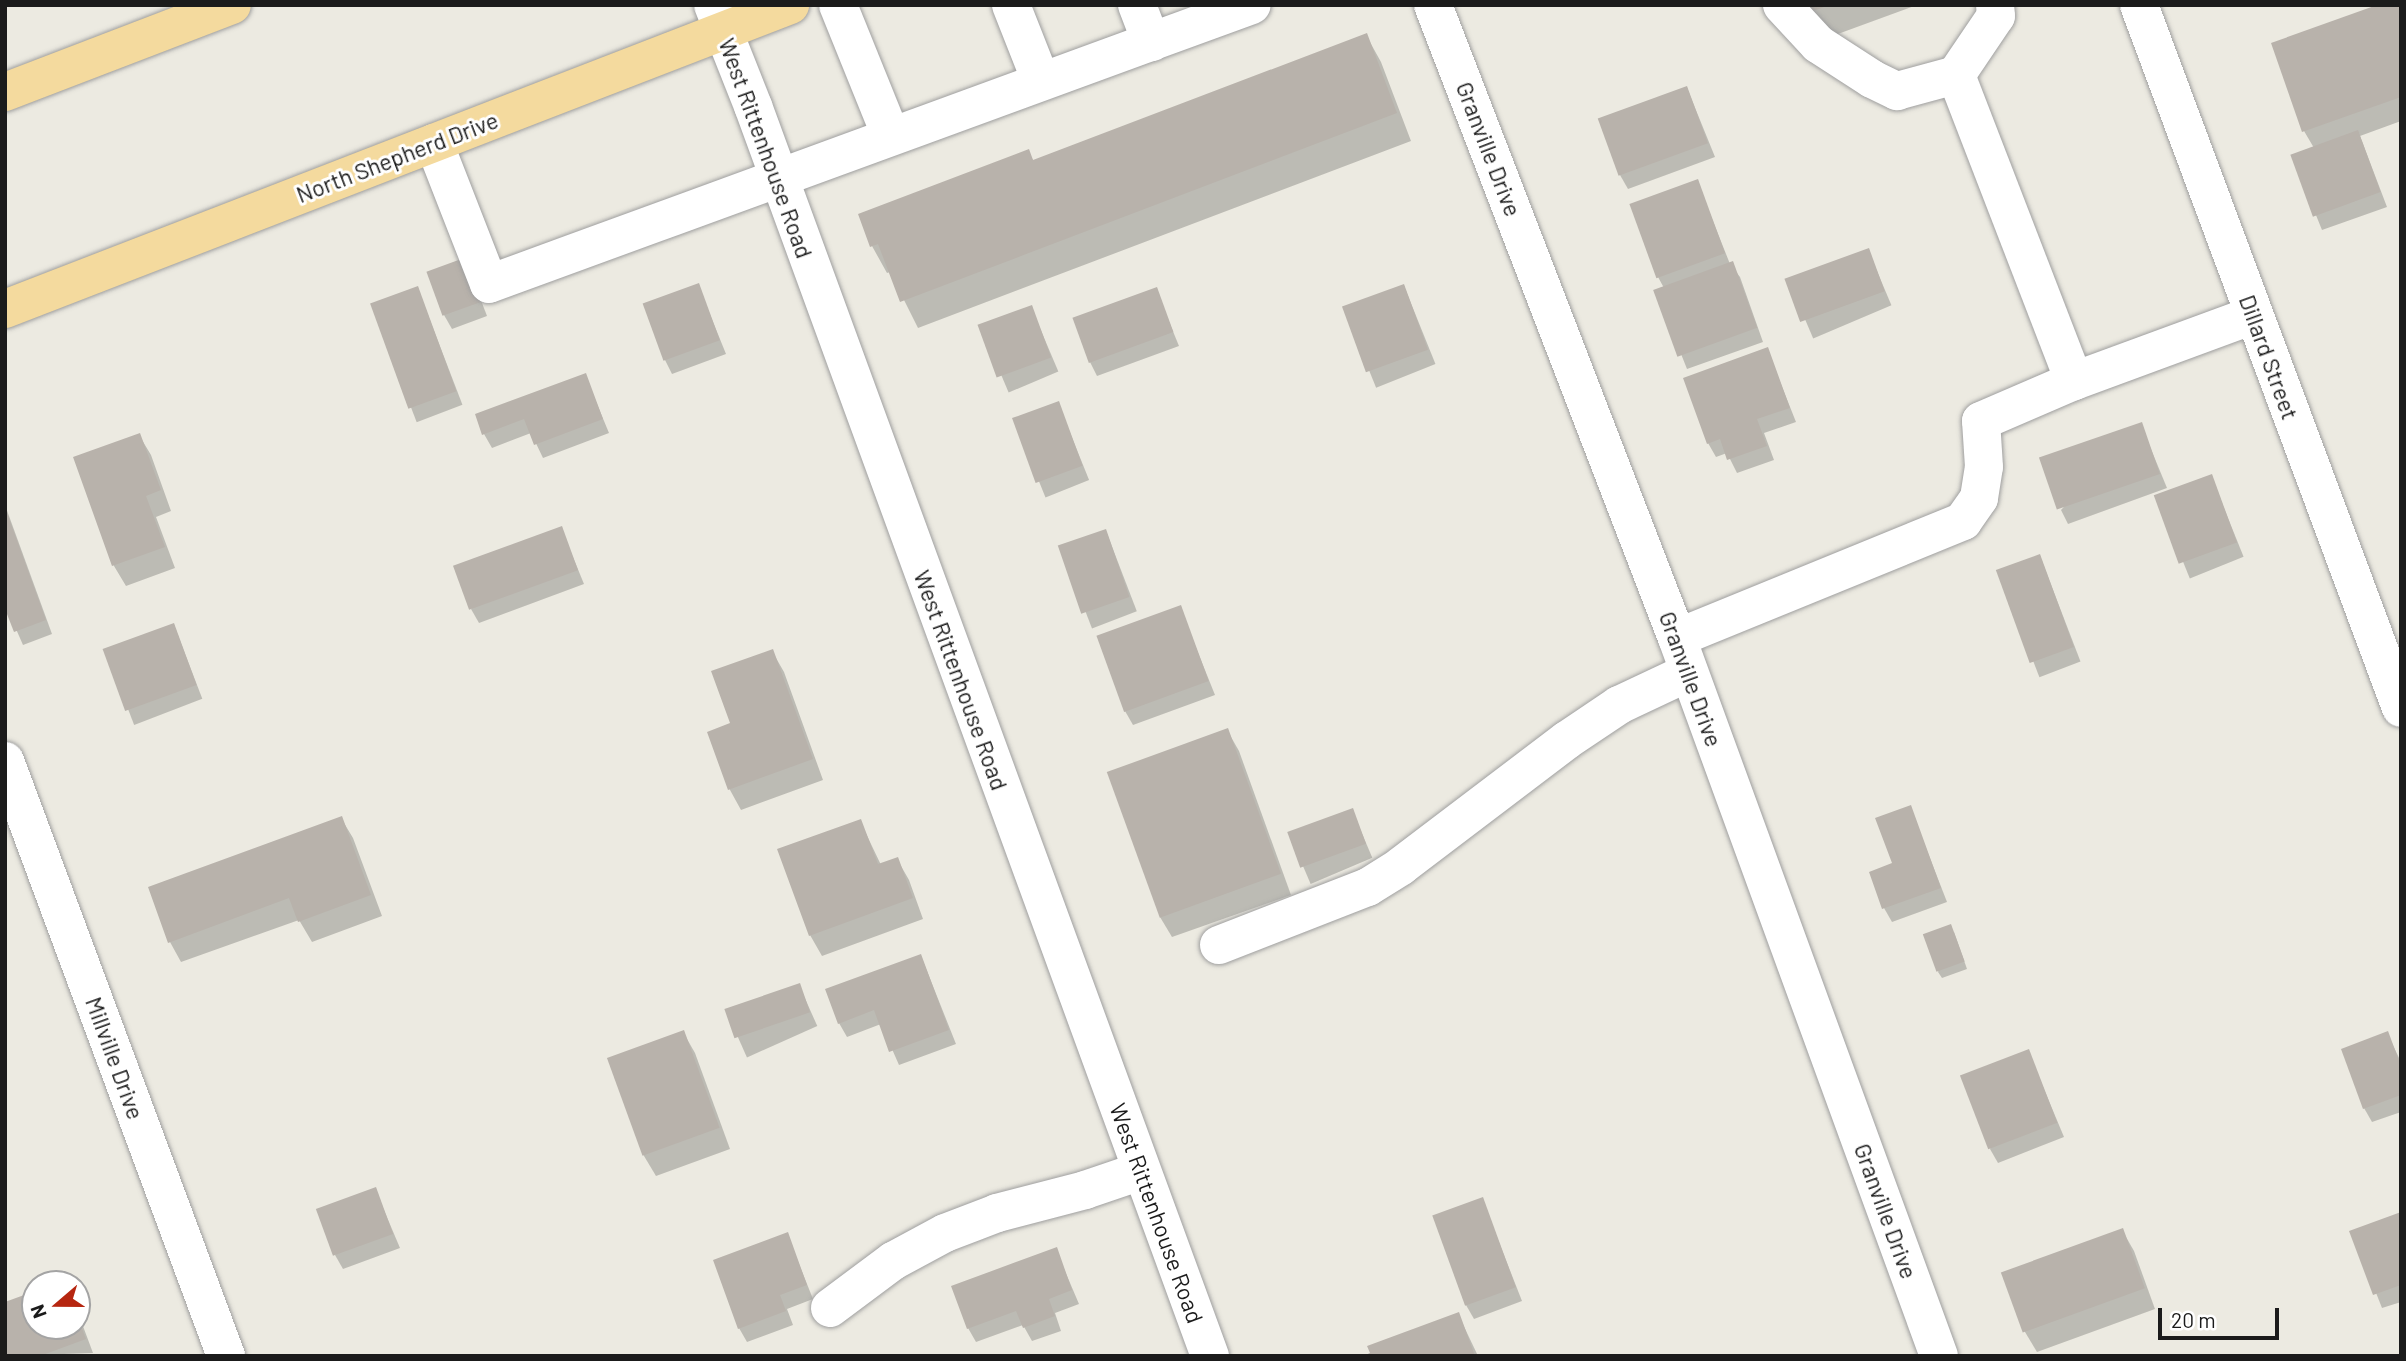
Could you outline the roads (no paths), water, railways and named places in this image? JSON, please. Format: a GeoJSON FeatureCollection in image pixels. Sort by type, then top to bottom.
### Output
{"type":"FeatureCollection","features":[{"type":"Feature","properties":{"kind":"main road"},"geometry":{"type":"LineString","coordinates":[[5,92],[232,5]]}},
{"type":"Feature","properties":{"kind":"main road","name":"North Shepherd Drive"},"geometry":{"type":"LineString","coordinates":[[5,309],[435,143],[718,18],[790,5]]}},
{"type":"Feature","properties":{"kind":"street"},"geometry":{"type":"LineString","coordinates":[[838,5],[891,136]]}},
{"type":"Feature","properties":{"kind":"street"},"geometry":{"type":"LineString","coordinates":[[1011,5],[1041,82]]}},
{"type":"Feature","properties":{"kind":"street"},"geometry":{"type":"LineString","coordinates":[[1137,5],[1151,42]]}},
{"type":"Feature","properties":{"kind":"street"},"geometry":{"type":"LineString","coordinates":[[435,143],[489,284],[1252,5]]}},
{"type":"Feature","properties":{"kind":"street"},"geometry":{"type":"LineString","coordinates":[[1782,5],[1818,44],[1872,79],[1897,91],[1956,75],[1996,16],[1996,5]]}},
{"type":"Feature","properties":{"kind":"street","name":"Dillard Street"},"geometry":{"type":"LineString","coordinates":[[2140,5],[2401,708]]}},
{"type":"Feature","properties":{"kind":"street","name":"Granville Drive"},"geometry":{"type":"LineString","coordinates":[[1446,9],[1940,1356]]}},
{"type":"Feature","properties":{"kind":"street","name":"West Rittenhouse Road"},"geometry":{"type":"LineString","coordinates":[[718,18],[1210,1356]]}},
{"type":"Feature","properties":{"kind":"street"},"geometry":{"type":"LineString","coordinates":[[1956,75],[2074,381]]}},
{"type":"Feature","properties":{"kind":"street"},"geometry":{"type":"LineString","coordinates":[[1219,945],[1368,887],[1401,866],[1683,655],[1963,521],[1979,498],[1984,467],[1981,421],[2074,381],[2253,315]]}},
{"type":"Feature","properties":{"kind":"street","name":"Millville Drive"},"geometry":{"type":"LineString","coordinates":[[5,761],[226,1356]]}},
{"type":"Feature","properties":{"kind":"street"},"geometry":{"type":"LineString","coordinates":[[830,1308],[893,1261],[945,1233],[997,1213],[1085,1190],[1141,1171]]}}]}
